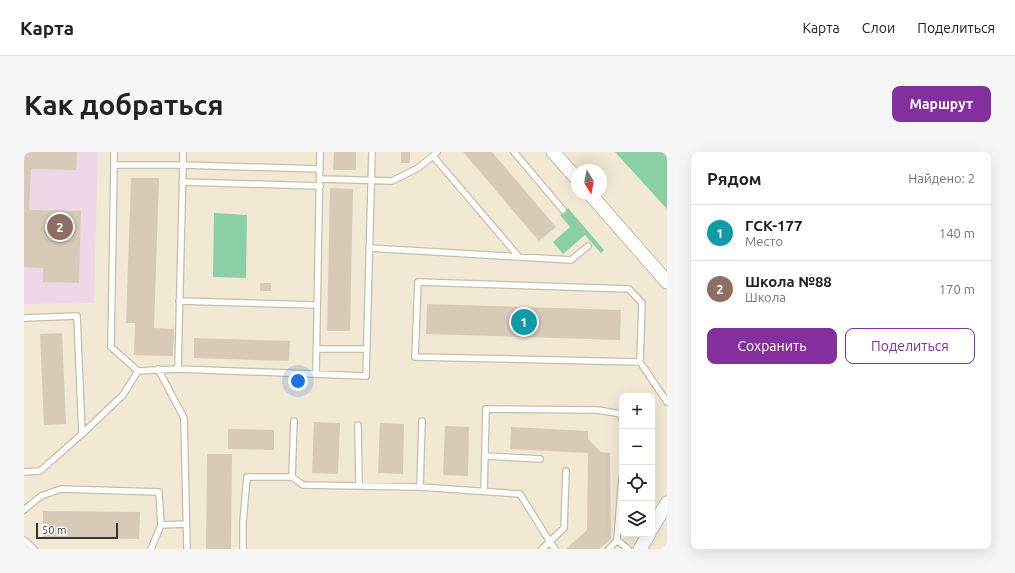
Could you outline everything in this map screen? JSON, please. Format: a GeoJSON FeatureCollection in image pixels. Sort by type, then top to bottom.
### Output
{"type":"FeatureCollection","features":[{"type":"Feature","properties":{"kind":"street"},"geometry":{"type":"LineString","coordinates":[[553,152],[571,172]]}},
{"type":"Feature","properties":{"kind":"street"},"geometry":{"type":"LineString","coordinates":[[595,200],[667,282]]}},
{"type":"Feature","properties":{"kind":"street"},"geometry":{"type":"LineString","coordinates":[[655,523],[667,503]]}},
{"type":"Feature","properties":{"kind":"street"},"geometry":{"type":"LineString","coordinates":[[640,549],[646,537]]}},
{"type":"Feature","properties":{"kind":"lane"},"geometry":{"type":"LineString","coordinates":[[114,152],[111,347],[138,371],[178,369],[366,376],[372,152]]}},
{"type":"Feature","properties":{"kind":"lane"},"geometry":{"type":"LineString","coordinates":[[178,369],[183,152]]}},
{"type":"Feature","properties":{"kind":"lane"},"geometry":{"type":"LineString","coordinates":[[316,374],[320,152]]}},
{"type":"Feature","properties":{"kind":"lane"},"geometry":{"type":"LineString","coordinates":[[514,152],[563,210]]}},
{"type":"Feature","properties":{"kind":"lane"},"geometry":{"type":"LineString","coordinates":[[320,179],[392,181],[418,168],[435,154],[518,257]]}},
{"type":"Feature","properties":{"kind":"lane"},"geometry":{"type":"LineString","coordinates":[[114,165],[183,165],[320,169]]}},
{"type":"Feature","properties":{"kind":"lane"},"geometry":{"type":"LineString","coordinates":[[182,182],[320,186]]}},
{"type":"Feature","properties":{"kind":"lane"},"geometry":{"type":"LineString","coordinates":[[369,248],[571,260],[588,246]]}},
{"type":"Feature","properties":{"kind":"lane"},"geometry":{"type":"LineString","coordinates":[[640,362],[415,357],[418,282],[629,289],[642,303],[640,362],[667,402]]}},
{"type":"Feature","properties":{"kind":"lane"},"geometry":{"type":"LineString","coordinates":[[179,301],[318,305]]}},
{"type":"Feature","properties":{"kind":"lane"},"geometry":{"type":"LineString","coordinates":[[24,318],[77,316],[82,434]]}},
{"type":"Feature","properties":{"kind":"lane"},"geometry":{"type":"LineString","coordinates":[[317,348],[366,349]]}},
{"type":"Feature","properties":{"kind":"lane"},"geometry":{"type":"LineString","coordinates":[[158,369],[184,418],[187,549]]}},
{"type":"Feature","properties":{"kind":"lane"},"geometry":{"type":"LineString","coordinates":[[24,472],[40,471],[82,434],[123,395],[138,371]]}},
{"type":"Feature","properties":{"kind":"lane"},"geometry":{"type":"LineString","coordinates":[[484,491],[486,409],[598,410],[619,414]]}},
{"type":"Feature","properties":{"kind":"lane"},"geometry":{"type":"LineString","coordinates":[[420,487],[422,420]]}},
{"type":"Feature","properties":{"kind":"lane"},"geometry":{"type":"LineString","coordinates":[[292,477],[294,421]]}},
{"type":"Feature","properties":{"kind":"lane"},"geometry":{"type":"LineString","coordinates":[[358,425],[359,486]]}},
{"type":"Feature","properties":{"kind":"lane"},"geometry":{"type":"LineString","coordinates":[[485,456],[540,459]]}},
{"type":"Feature","properties":{"kind":"lane"},"geometry":{"type":"LineString","coordinates":[[542,549],[564,528],[566,471]]}},
{"type":"Feature","properties":{"kind":"lane"},"geometry":{"type":"LineString","coordinates":[[243,549],[246,477],[292,477],[303,486],[420,487],[520,494],[556,549]]}},
{"type":"Feature","properties":{"kind":"lane"},"geometry":{"type":"LineString","coordinates":[[24,510],[41,496],[61,489],[158,492],[161,525],[151,549]]}},
{"type":"Feature","properties":{"kind":"lane"},"geometry":{"type":"LineString","coordinates":[[609,549],[617,540],[620,501]]}},
{"type":"Feature","properties":{"kind":"lane"},"geometry":{"type":"LineString","coordinates":[[161,525],[186,524]]}},
{"type":"Feature","properties":{"kind":"lane"},"geometry":{"type":"LineString","coordinates":[[24,540],[34,549]]}},
{"type":"Feature","properties":{"kind":"lane"},"geometry":{"type":"LineString","coordinates":[[617,540],[628,549]]}},
{"type":"Feature","properties":{"kind":"shaded area"},"geometry":{"type":"Polygon","coordinates":[[[24,152],[98,152],[94,303],[24,304],[24,152]]]}},
{"type":"Feature","properties":{"kind":"green space"},"geometry":{"type":"Polygon","coordinates":[[[615,152],[667,152],[667,209],[615,152]]]}},
{"type":"Feature","properties":{"kind":"green space"},"geometry":{"type":"Polygon","coordinates":[[[568,208],[604,250],[601,253],[585,235],[563,254],[553,242],[570,227],[560,215],[568,208]]]}},
{"type":"Feature","properties":{"kind":"green space"},"geometry":{"type":"Polygon","coordinates":[[[214,213],[247,215],[246,278],[213,277],[214,213]]]}},
{"type":"Feature","properties":{"kind":"building"},"geometry":{"type":"Polygon","coordinates":[[[24,152],[77,152],[76,170],[31,169],[29,210],[81,211],[79,283],[43,282],[43,268],[24,267],[24,152]]]}},
{"type":"Feature","properties":{"kind":"building"},"geometry":{"type":"Polygon","coordinates":[[[334,152],[356,152],[356,170],[333,170],[334,152]]]}},
{"type":"Feature","properties":{"kind":"building"},"geometry":{"type":"Polygon","coordinates":[[[401,152],[410,152],[410,163],[401,163],[401,152]]]}},
{"type":"Feature","properties":{"kind":"building"},"geometry":{"type":"Polygon","coordinates":[[[463,152],[492,152],[556,227],[539,241],[463,152]]]}},
{"type":"Feature","properties":{"kind":"building"},"geometry":{"type":"Polygon","coordinates":[[[131,178],[159,178],[154,328],[174,329],[173,356],[134,355],[135,323],[126,323],[131,178]]]}},
{"type":"Feature","properties":{"kind":"building"},"geometry":{"type":"Polygon","coordinates":[[[330,188],[353,189],[350,331],[327,331],[330,188]]]}},
{"type":"Feature","properties":{"kind":"building"},"geometry":{"type":"Polygon","coordinates":[[[260,283],[271,283],[271,291],[260,291],[260,283]]]}},
{"type":"Feature","properties":{"kind":"building"},"geometry":{"type":"Polygon","coordinates":[[[427,304],[621,310],[620,340],[426,334],[427,304]]]}},
{"type":"Feature","properties":{"kind":"building"},"geometry":{"type":"Polygon","coordinates":[[[62,333],[66,424],[44,425],[40,334],[62,333]]]}},
{"type":"Feature","properties":{"kind":"building"},"geometry":{"type":"Polygon","coordinates":[[[194,338],[290,341],[289,361],[194,358],[194,338]]]}},
{"type":"Feature","properties":{"kind":"building"},"geometry":{"type":"Polygon","coordinates":[[[314,422],[340,423],[338,474],[312,473],[314,422]]]}},
{"type":"Feature","properties":{"kind":"building"},"geometry":{"type":"Polygon","coordinates":[[[380,423],[404,424],[403,474],[378,473],[380,423]]]}},
{"type":"Feature","properties":{"kind":"building"},"geometry":{"type":"Polygon","coordinates":[[[445,426],[469,427],[468,476],[443,475],[445,426]]]}},
{"type":"Feature","properties":{"kind":"building"},"geometry":{"type":"Polygon","coordinates":[[[511,427],[588,431],[588,439],[601,452],[610,453],[611,539],[599,549],[566,549],[587,530],[588,453],[510,449],[511,427]]]}},
{"type":"Feature","properties":{"kind":"building"},"geometry":{"type":"Polygon","coordinates":[[[228,429],[274,430],[274,450],[228,449],[228,429]]]}},
{"type":"Feature","properties":{"kind":"building"},"geometry":{"type":"Polygon","coordinates":[[[207,454],[232,454],[231,549],[206,549],[207,454]]]}},
{"type":"Feature","properties":{"kind":"building"},"geometry":{"type":"Polygon","coordinates":[[[43,511],[140,512],[139,539],[43,538],[43,511]]]}},
{"type":"Feature","properties":{"kind":"place","name":"Школа №88"},"geometry":{"type":"Point","coordinates":[60,227]}},
{"type":"Feature","properties":{"kind":"place","name":"ГСК-177"},"geometry":{"type":"Point","coordinates":[524,322]}}]}
